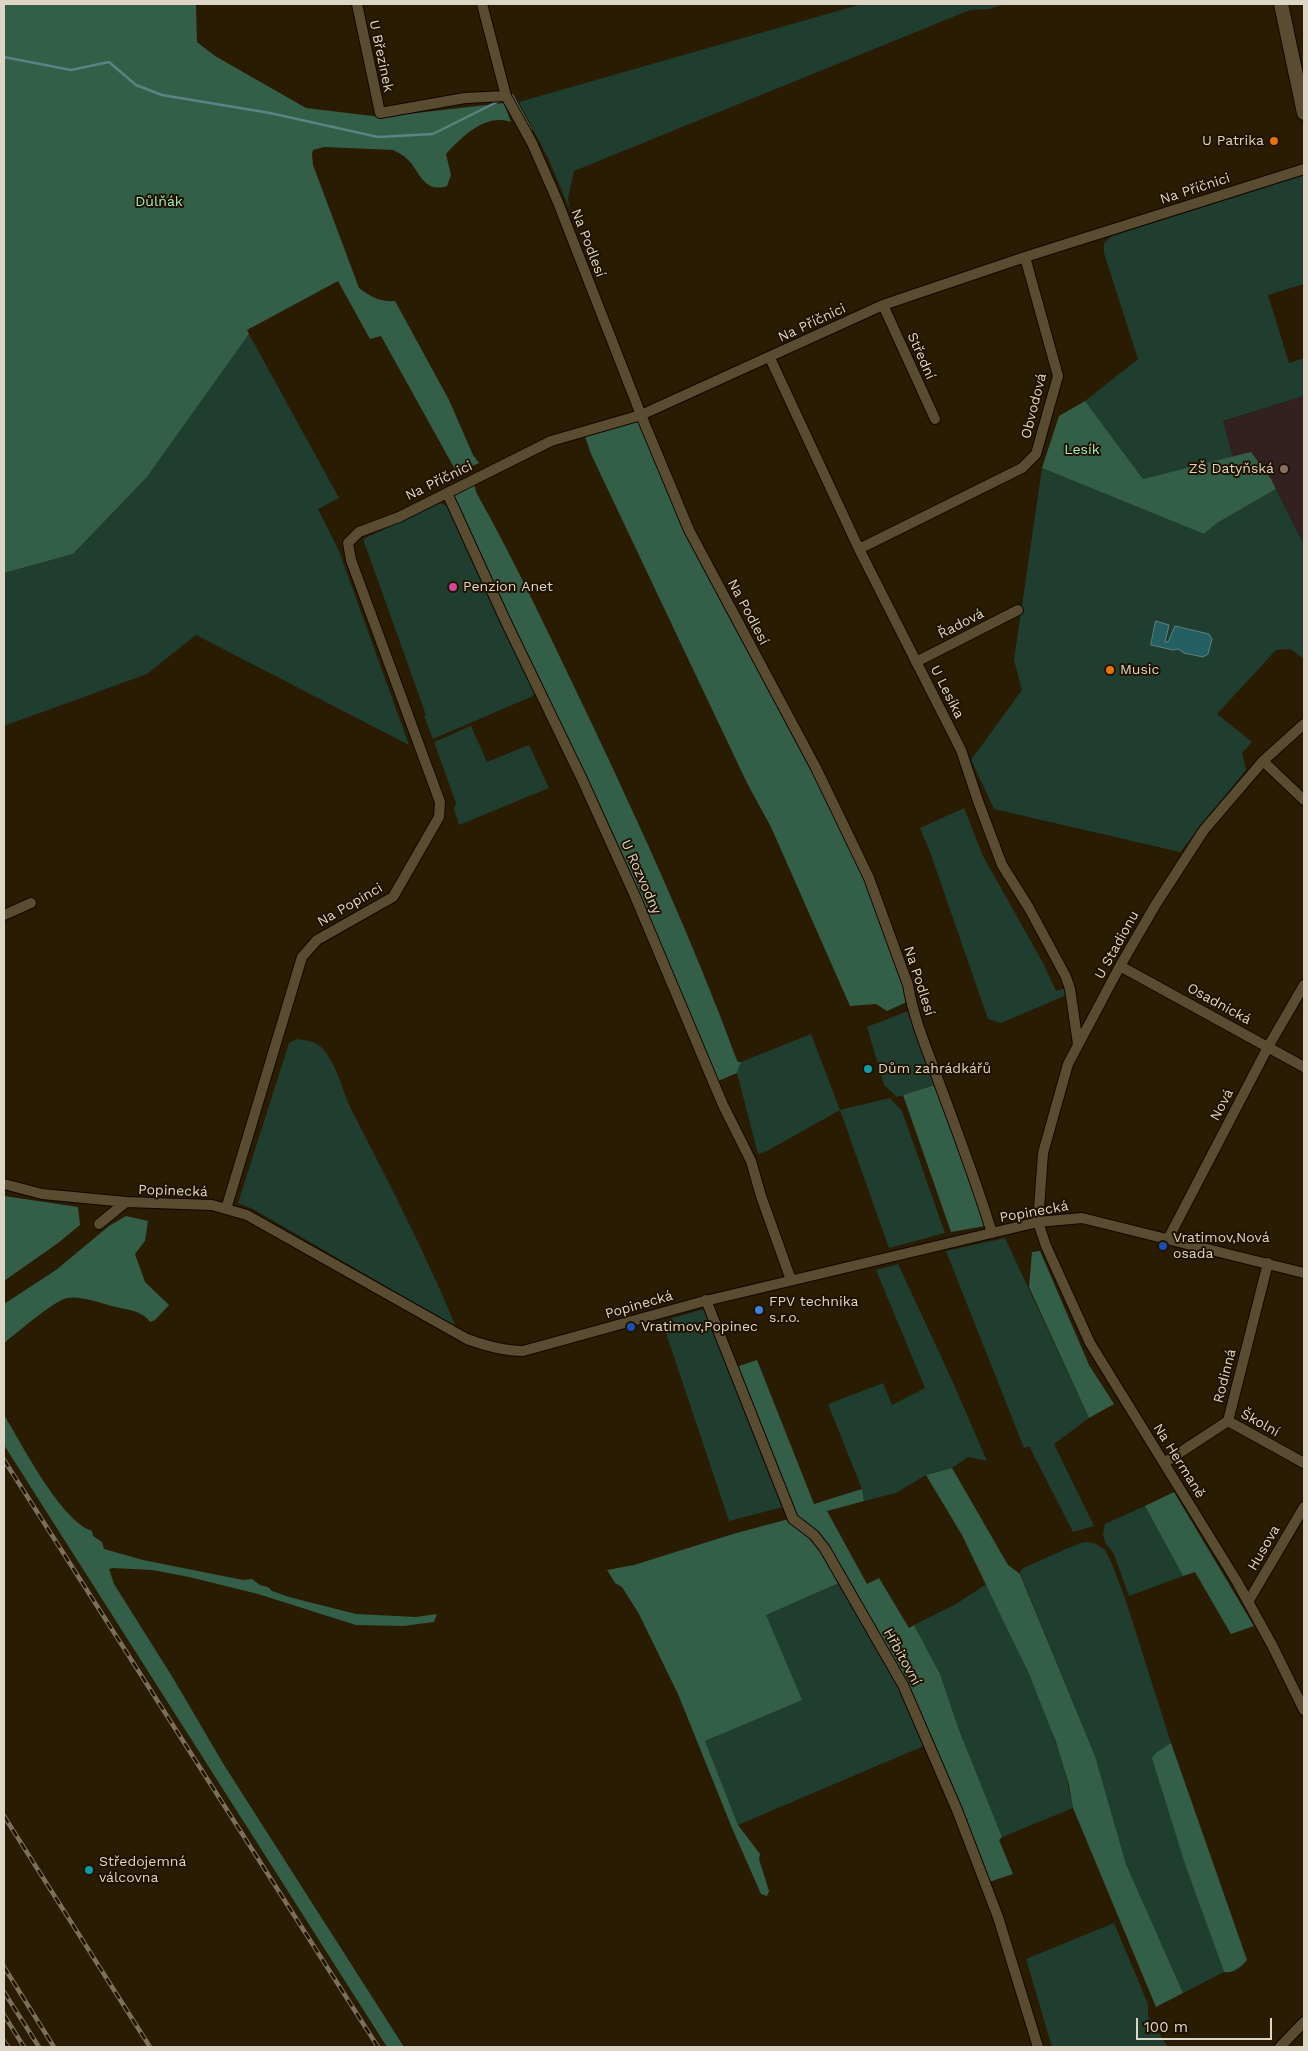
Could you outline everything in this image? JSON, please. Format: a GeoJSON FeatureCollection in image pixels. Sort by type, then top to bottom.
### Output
{"type":"FeatureCollection","features":[{"type":"Feature","properties":{"kind":"main road"},"geometry":{"type":"LineString","coordinates":[[1281,4],[1304,113]]}},
{"type":"Feature","properties":{"kind":"street","name":"U Březinek"},"geometry":{"type":"LineString","coordinates":[[357,4],[380,113],[464,98],[506,96]]}},
{"type":"Feature","properties":{"kind":"street","name":"Na Podlesí"},"geometry":{"type":"LineString","coordinates":[[482,4],[506,96],[532,143],[557,200],[641,415],[689,530],[816,768],[869,878],[908,985],[911,1003],[925,1044],[978,1185],[992,1233]]}},
{"type":"Feature","properties":{"kind":"street","name":"Na Příčnici"},"geometry":{"type":"LineString","coordinates":[[348,543],[359,532],[399,517],[551,441],[641,415],[883,305],[1025,257],[1304,169]]}},
{"type":"Feature","properties":{"kind":"street","name":"Obvodová"},"geometry":{"type":"LineString","coordinates":[[859,549],[1022,468],[1036,454],[1058,376],[1025,257]]}},
{"type":"Feature","properties":{"kind":"street","name":"Střední"},"geometry":{"type":"LineString","coordinates":[[883,305],[935,419]]}},
{"type":"Feature","properties":{"kind":"street","name":"U Lesíka"},"geometry":{"type":"LineString","coordinates":[[770,358],[859,549],[961,750],[1002,865],[1029,908],[1066,977],[1070,989],[1078,1044]]}},
{"type":"Feature","properties":{"kind":"street","name":"U Rozvodny"},"geometry":{"type":"LineString","coordinates":[[447,493],[635,896],[723,1105],[750,1161],[791,1280]]}},
{"type":"Feature","properties":{"kind":"street","name":"Na Popinci"},"geometry":{"type":"LineString","coordinates":[[226,1209],[302,957],[317,940],[393,897],[439,817],[440,802],[351,560],[348,543]]}},
{"type":"Feature","properties":{"kind":"street","name":"Řadová"},"geometry":{"type":"LineString","coordinates":[[916,662],[1018,610]]}},
{"type":"Feature","properties":{"kind":"street","name":"U Stadionu"},"geometry":{"type":"LineString","coordinates":[[1038,1222],[1043,1154],[1068,1064],[1078,1044],[1156,904],[1204,830],[1263,761],[1304,724]]}},
{"type":"Feature","properties":{"kind":"street"},"geometry":{"type":"LineString","coordinates":[[1263,761],[1304,800]]}},
{"type":"Feature","properties":{"kind":"street"},"geometry":{"type":"LineString","coordinates":[[4,914],[31,903]]}},
{"type":"Feature","properties":{"kind":"street","name":"Osadnická"},"geometry":{"type":"LineString","coordinates":[[1120,966],[1304,1067]]}},
{"type":"Feature","properties":{"kind":"street","name":"Nová"},"geometry":{"type":"LineString","coordinates":[[1168,1239],[1268,1047],[1304,985]]}},
{"type":"Feature","properties":{"kind":"street","name":"Popinecká"},"geometry":{"type":"LineString","coordinates":[[4,1184],[42,1194],[126,1202],[212,1205],[247,1215],[467,1340],[495,1349],[523,1351],[706,1300],[1038,1222],[1082,1218],[1304,1273]]}},
{"type":"Feature","properties":{"kind":"street"},"geometry":{"type":"LineString","coordinates":[[99,1224],[126,1202]]}},
{"type":"Feature","properties":{"kind":"street","name":"Na Hermaně"},"geometry":{"type":"LineString","coordinates":[[1038,1222],[1046,1246],[1090,1342],[1248,1602],[1304,1710]]}},
{"type":"Feature","properties":{"kind":"street","name":"Rodinná"},"geometry":{"type":"LineString","coordinates":[[1164,1463],[1228,1421],[1268,1263]]}},
{"type":"Feature","properties":{"kind":"street","name":"Hřbitovní"},"geometry":{"type":"LineString","coordinates":[[706,1300],[772,1470],[793,1518],[814,1535],[825,1549],[903,1685],[957,1810],[998,1917],[1038,2047]]}},
{"type":"Feature","properties":{"kind":"street","name":"Školní"},"geometry":{"type":"LineString","coordinates":[[1228,1421],[1304,1463]]}},
{"type":"Feature","properties":{"kind":"street","name":"Husova"},"geometry":{"type":"LineString","coordinates":[[1248,1602],[1304,1507]]}},
{"type":"Feature","properties":{"kind":"street"},"geometry":{"type":"LineString","coordinates":[[1280,2047],[1304,2022]]}},
{"type":"Feature","properties":{"kind":"shaded area","name":"ZŠ Datyňská"},"geometry":{"type":"Polygon","coordinates":[[[1304,396],[1304,545],[1271,479],[1251,452],[1233,458],[1222,422],[1304,396]]]}},
{"type":"Feature","properties":{"kind":"green space","name":"Důlňák"},"geometry":{"type":"Polygon","coordinates":[[[4,4],[196,4],[197,42],[215,56],[306,108],[381,117],[504,103],[511,122],[501,120],[483,124],[459,141],[446,154],[451,175],[447,186],[440,188],[433,187],[424,182],[408,160],[393,150],[324,147],[313,150],[312,154],[313,165],[359,288],[376,298],[385,301],[395,301],[449,400],[473,455],[479,463],[457,473],[381,336],[370,339],[338,281],[247,330],[249,334],[147,477],[73,554],[4,573],[4,4]]]}},
{"type":"Feature","properties":{"kind":"green space"},"geometry":{"type":"Polygon","coordinates":[[[862,4],[1004,4],[989,9],[970,10],[574,171],[568,198],[570,210],[549,160],[519,102],[862,4]]]}},
{"type":"Feature","properties":{"kind":"green space"},"geometry":{"type":"Polygon","coordinates":[[[1304,175],[1304,284],[1268,295],[1289,363],[1304,358],[1304,396],[1223,421],[1233,458],[1143,479],[1085,401],[1138,359],[1104,253],[1104,243],[1112,236],[1304,175]]]}},
{"type":"Feature","properties":{"kind":"green space"},"geometry":{"type":"Polygon","coordinates":[[[249,334],[339,498],[318,509],[339,551],[409,745],[196,635],[147,674],[4,726],[4,573],[73,554],[147,477],[249,334]]]}},
{"type":"Feature","properties":{"kind":"green space","name":"Lesík"},"geometry":{"type":"Polygon","coordinates":[[[1085,401],[1143,479],[1251,452],[1276,489],[1217,523],[1204,534],[1042,468],[1059,416],[1085,401]]]}},
{"type":"Feature","properties":{"kind":"green space"},"geometry":{"type":"Polygon","coordinates":[[[638,421],[686,528],[796,738],[862,875],[909,1001],[887,1011],[876,1004],[850,1006],[771,827],[747,783],[591,454],[585,436],[638,421]]]}},
{"type":"Feature","properties":{"kind":"green space"},"geometry":{"type":"Polygon","coordinates":[[[1042,468],[1204,534],[1217,523],[1276,489],[1304,545],[1304,659],[1290,649],[1276,650],[1217,714],[1252,742],[1242,753],[1246,770],[1180,852],[994,809],[971,760],[1022,690],[1014,660],[1042,468]]]}},
{"type":"Feature","properties":{"kind":"green space"},"geometry":{"type":"Polygon","coordinates":[[[471,483],[474,483],[476,492],[535,606],[649,847],[703,973],[736,1058],[738,1062],[741,1062],[737,1073],[718,1081],[541,685],[453,497],[471,483]]]}},
{"type":"Feature","properties":{"kind":"green space"},"geometry":{"type":"Polygon","coordinates":[[[440,503],[449,507],[536,689],[533,696],[433,739],[363,539],[440,503]]]}},
{"type":"Feature","properties":{"kind":"green space"},"geometry":{"type":"Polygon","coordinates":[[[471,726],[487,762],[529,745],[549,788],[459,825],[454,809],[456,803],[434,742],[471,726]]]}},
{"type":"Feature","properties":{"kind":"green space"},"geometry":{"type":"Polygon","coordinates":[[[964,808],[983,856],[1043,963],[1056,991],[1066,988],[1069,994],[1001,1023],[988,1019],[920,828],[964,808]]]}},
{"type":"Feature","properties":{"kind":"green space"},"geometry":{"type":"Polygon","coordinates":[[[911,1010],[938,1084],[897,1097],[884,1085],[867,1027],[911,1010]]]}},
{"type":"Feature","properties":{"kind":"green space"},"geometry":{"type":"Polygon","coordinates":[[[811,1034],[840,1110],[767,1151],[758,1154],[737,1073],[741,1062],[811,1034]]]}},
{"type":"Feature","properties":{"kind":"green space"},"geometry":{"type":"Polygon","coordinates":[[[297,1039],[316,1043],[327,1053],[339,1077],[351,1109],[419,1244],[456,1327],[253,1209],[238,1203],[289,1043],[297,1039]]]}},
{"type":"Feature","properties":{"kind":"green space"},"geometry":{"type":"Polygon","coordinates":[[[938,1084],[985,1226],[951,1232],[903,1095],[938,1084]]]}},
{"type":"Feature","properties":{"kind":"green space"},"geometry":{"type":"Polygon","coordinates":[[[890,1098],[902,1111],[945,1233],[889,1248],[840,1110],[890,1098]]]}},
{"type":"Feature","properties":{"kind":"green space"},"geometry":{"type":"Polygon","coordinates":[[[4,1196],[78,1207],[80,1225],[4,1281],[4,1196]]]}},
{"type":"Feature","properties":{"kind":"green space"},"geometry":{"type":"Polygon","coordinates":[[[126,1216],[148,1221],[145,1241],[135,1254],[145,1282],[169,1305],[155,1320],[150,1322],[143,1315],[135,1312],[92,1300],[72,1297],[44,1311],[4,1343],[4,1304],[56,1270],[109,1226],[126,1216]]]}},
{"type":"Feature","properties":{"kind":"green space"},"geometry":{"type":"Polygon","coordinates":[[[1005,1238],[1089,1418],[1054,1444],[1094,1526],[1073,1532],[1029,1446],[1024,1448],[946,1251],[1005,1238]]]}},
{"type":"Feature","properties":{"kind":"green space"},"geometry":{"type":"Polygon","coordinates":[[[1040,1251],[1089,1365],[1114,1404],[1089,1418],[1029,1287],[1032,1252],[1040,1251]]]}},
{"type":"Feature","properties":{"kind":"green space"},"geometry":{"type":"Polygon","coordinates":[[[898,1264],[987,1461],[968,1457],[952,1468],[926,1475],[896,1493],[864,1501],[862,1489],[828,1404],[883,1383],[892,1405],[925,1388],[876,1270],[898,1264]]]}},
{"type":"Feature","properties":{"kind":"green space"},"geometry":{"type":"Polygon","coordinates":[[[704,1309],[783,1507],[729,1521],[662,1321],[704,1309]]]}},
{"type":"Feature","properties":{"kind":"green space"},"geometry":{"type":"Polygon","coordinates":[[[757,1360],[814,1504],[862,1489],[864,1501],[827,1511],[867,1584],[879,1578],[909,1628],[914,1625],[940,1674],[959,1730],[1002,1837],[999,1840],[1013,1874],[989,1882],[962,1810],[908,1683],[846,1580],[766,1615],[802,1700],[705,1741],[738,1825],[760,1854],[759,1859],[769,1891],[767,1896],[761,1894],[678,1694],[639,1614],[622,1587],[615,1583],[607,1570],[634,1565],[733,1534],[789,1519],[733,1368],[757,1360]]]}},
{"type":"Feature","properties":{"kind":"green space"},"geometry":{"type":"Polygon","coordinates":[[[4,1415],[31,1462],[55,1497],[80,1524],[92,1531],[93,1536],[102,1542],[104,1549],[143,1560],[243,1580],[252,1579],[272,1591],[289,1597],[356,1614],[416,1617],[437,1614],[434,1622],[403,1626],[356,1625],[258,1594],[189,1577],[152,1570],[109,1569],[114,1584],[173,1678],[224,1765],[404,2047],[387,2047],[4,1445],[4,1415]]]}},
{"type":"Feature","properties":{"kind":"green space"},"geometry":{"type":"Polygon","coordinates":[[[952,1468],[1008,1565],[1020,1574],[1095,1756],[1126,1864],[1183,1993],[1156,2007],[1073,1808],[1069,1785],[1056,1742],[1029,1674],[962,1535],[926,1475],[952,1468]]]}},
{"type":"Feature","properties":{"kind":"green space"},"geometry":{"type":"Polygon","coordinates":[[[1174,1492],[1254,1626],[1231,1634],[1195,1572],[1183,1576],[1145,1506],[1174,1492]]]}},
{"type":"Feature","properties":{"kind":"green space"},"geometry":{"type":"Polygon","coordinates":[[[1145,1506],[1183,1576],[1129,1596],[1114,1554],[1105,1542],[1103,1534],[1105,1524],[1145,1506]]]}},
{"type":"Feature","properties":{"kind":"green space"},"geometry":{"type":"Polygon","coordinates":[[[1080,1543],[1096,1544],[1105,1550],[1125,1598],[1171,1743],[1157,1752],[1186,1867],[1224,1972],[1183,1993],[1126,1864],[1095,1756],[1020,1572],[1023,1568],[1080,1543]]]}},
{"type":"Feature","properties":{"kind":"green space"},"geometry":{"type":"Polygon","coordinates":[[[840,1583],[901,1687],[926,1745],[738,1825],[705,1741],[716,1737],[765,1615],[840,1583]]]}},
{"type":"Feature","properties":{"kind":"green space"},"geometry":{"type":"Polygon","coordinates":[[[985,1585],[988,1586],[1049,1722],[1067,1779],[1073,1808],[1002,1837],[959,1730],[940,1674],[914,1625],[956,1604],[985,1585]]]}},
{"type":"Feature","properties":{"kind":"green space"},"geometry":{"type":"Polygon","coordinates":[[[1171,1743],[1247,1960],[1231,1972],[1224,1972],[1186,1867],[1152,1758],[1157,1752],[1171,1743]]]}},
{"type":"Feature","properties":{"kind":"green space"},"geometry":{"type":"Polygon","coordinates":[[[1114,1923],[1148,2004],[1148,2016],[1168,2047],[1052,2047],[1026,1959],[1114,1923]]]}},
{"type":"Feature","properties":{"kind":"water"},"geometry":{"type":"Polygon","coordinates":[[[1156,621],[1169,625],[1165,642],[1168,642],[1175,626],[1209,634],[1212,639],[1208,654],[1203,657],[1184,653],[1178,649],[1173,650],[1151,645],[1156,621]]]}},
{"type":"Feature","properties":{"kind":"waterway"},"geometry":{"type":"LineString","coordinates":[[4,57],[71,70],[109,62],[136,85],[162,95],[270,113],[378,137],[433,134],[499,101]]}},
{"type":"Feature","properties":{"kind":"waterway"},"geometry":{"type":"LineString","coordinates":[[512,95],[531,130]]}},
{"type":"Feature","properties":{"kind":"railway"},"geometry":{"type":"LineString","coordinates":[[4,1460],[378,2047]]}},
{"type":"Feature","properties":{"kind":"railway"},"geometry":{"type":"LineString","coordinates":[[4,1816],[150,2047]]}},
{"type":"Feature","properties":{"kind":"railway"},"geometry":{"type":"LineString","coordinates":[[4,1967],[54,2047]]}},
{"type":"Feature","properties":{"kind":"railway"},"geometry":{"type":"LineString","coordinates":[[4,1992],[39,2047]]}},
{"type":"Feature","properties":{"kind":"railway"},"geometry":{"type":"LineString","coordinates":[[4,2015],[24,2047]]}},
{"type":"Feature","properties":{"kind":"railway"},"geometry":{"type":"LineString","coordinates":[[4,2041],[8,2047]]}},
{"type":"Feature","properties":{"kind":"place","name":"U Patrika"},"geometry":{"type":"Point","coordinates":[1274,141]}},
{"type":"Feature","properties":{"kind":"place","name":"ZŠ Datyňská"},"geometry":{"type":"Point","coordinates":[1284,469]}},
{"type":"Feature","properties":{"kind":"place","name":"Penzion Anet"},"geometry":{"type":"Point","coordinates":[453,587]}},
{"type":"Feature","properties":{"kind":"place","name":"Music"},"geometry":{"type":"Point","coordinates":[1110,670]}},
{"type":"Feature","properties":{"kind":"place","name":"Dům zahrádkářů"},"geometry":{"type":"Point","coordinates":[868,1069]}},
{"type":"Feature","properties":{"kind":"place","name":"Vratimov,Nová osada"},"geometry":{"type":"Point","coordinates":[1163,1246]}},
{"type":"Feature","properties":{"kind":"place","name":"FPV technika s.r.o."},"geometry":{"type":"Point","coordinates":[759,1310]}},
{"type":"Feature","properties":{"kind":"place","name":"Vratimov,Popinec"},"geometry":{"type":"Point","coordinates":[631,1327]}},
{"type":"Feature","properties":{"kind":"place","name":"Středojemná válcovna"},"geometry":{"type":"Point","coordinates":[89,1870]}}]}
